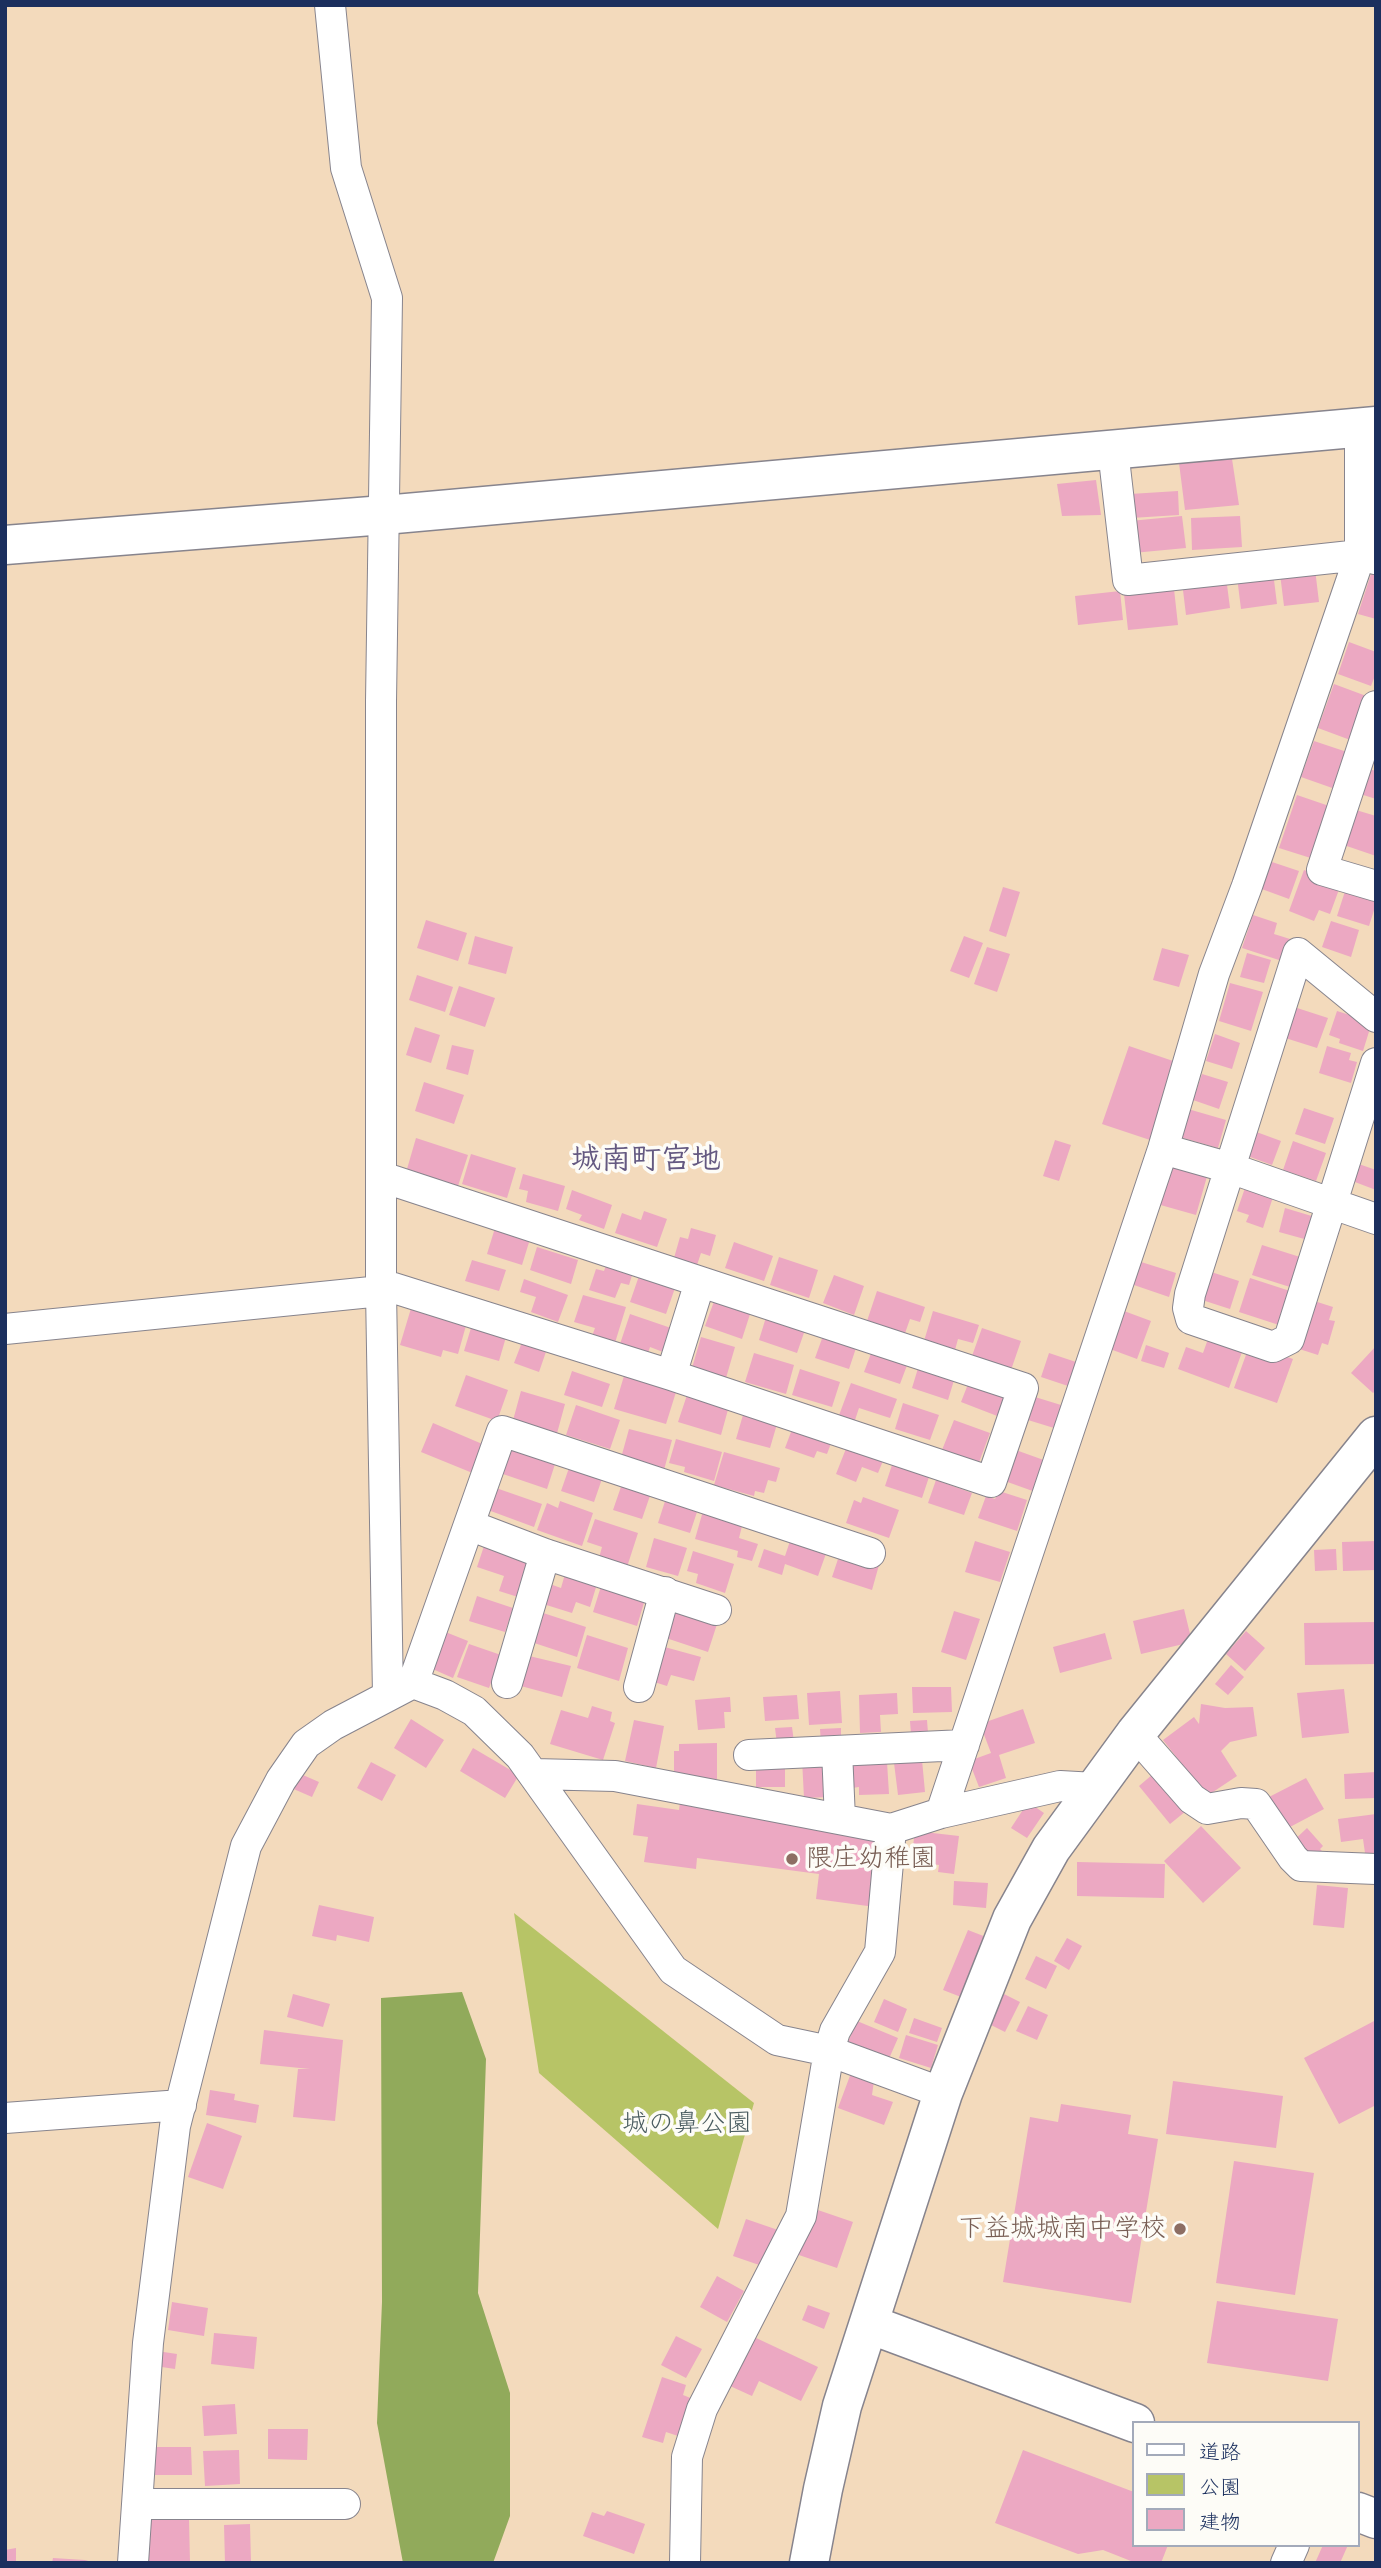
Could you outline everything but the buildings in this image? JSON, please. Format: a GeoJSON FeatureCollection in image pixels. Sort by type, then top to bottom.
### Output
{"type":"FeatureCollection","features":[{"type":"Feature","properties":{"kind":"street"},"geometry":{"type":"LineString","coordinates":[[330,5],[346,168],[387,298],[380,701],[381,1287],[401,1689]]}},
{"type":"Feature","properties":{"kind":"street"},"geometry":{"type":"LineString","coordinates":[[5,544],[384,515],[1368,427],[1368,557],[1214,974],[1163,1149],[941,1813]]}},
{"type":"Feature","properties":{"kind":"street"},"geometry":{"type":"LineString","coordinates":[[1113,450],[1128,580],[1368,557]]}},
{"type":"Feature","properties":{"kind":"street"},"geometry":{"type":"LineString","coordinates":[[1376,706],[1368,753],[1322,870],[1376,886]]}},
{"type":"Feature","properties":{"kind":"street"},"geometry":{"type":"LineString","coordinates":[[1376,1017],[1298,953],[1190,1294],[1188,1308],[1191,1319],[1273,1347],[1289,1339],[1376,1063]]}},
{"type":"Feature","properties":{"kind":"street"},"geometry":{"type":"LineString","coordinates":[[1163,1149],[1230,1168],[1376,1219]]}},
{"type":"Feature","properties":{"kind":"street"},"geometry":{"type":"LineString","coordinates":[[5,1329],[381,1287],[671,1375],[991,1482],[1023,1388],[382,1177]]}},
{"type":"Feature","properties":{"kind":"street"},"geometry":{"type":"LineString","coordinates":[[671,1375],[700,1282]]}},
{"type":"Feature","properties":{"kind":"street"},"geometry":{"type":"LineString","coordinates":[[401,1689],[469,1525],[502,1431],[870,1553]]}},
{"type":"Feature","properties":{"kind":"street"},"geometry":{"type":"LineString","coordinates":[[809,2563],[822,2489],[842,2406],[943,2093],[1012,1919],[1051,1849],[1135,1734],[1376,1436]]}},
{"type":"Feature","properties":{"kind":"street"},"geometry":{"type":"LineString","coordinates":[[469,1525],[545,1554],[716,1610]]}},
{"type":"Feature","properties":{"kind":"street"},"geometry":{"type":"LineString","coordinates":[[507,1683],[545,1554]]}},
{"type":"Feature","properties":{"kind":"street"},"geometry":{"type":"LineString","coordinates":[[639,1686],[665,1592]]}},
{"type":"Feature","properties":{"kind":"street"},"geometry":{"type":"LineString","coordinates":[[133,2563],[148,2343],[175,2126],[246,1846],[281,1780],[306,1744],[333,1725],[401,1689],[445,1695],[474,1711],[520,1756],[534,1774],[673,1970],[777,2040],[829,2051],[943,2093]]}},
{"type":"Feature","properties":{"kind":"street"},"geometry":{"type":"LineString","coordinates":[[1135,1734],[1192,1799],[1207,1809],[1241,1803],[1256,1804],[1301,1866],[1376,1868]]}},
{"type":"Feature","properties":{"kind":"street"},"geometry":{"type":"LineString","coordinates":[[749,1755],[964,1745]]}},
{"type":"Feature","properties":{"kind":"street"},"geometry":{"type":"LineString","coordinates":[[837,1751],[840,1819]]}},
{"type":"Feature","properties":{"kind":"street"},"geometry":{"type":"LineString","coordinates":[[534,1774],[615,1776],[891,1829],[941,1813],[1060,1786],[1095,1788]]}},
{"type":"Feature","properties":{"kind":"street"},"geometry":{"type":"LineString","coordinates":[[685,2563],[687,2457],[702,2409],[801,2216],[829,2051],[835,2031],[880,1952],[891,1829]]}},
{"type":"Feature","properties":{"kind":"street"},"geometry":{"type":"LineString","coordinates":[[5,2118],[181,2105]]}},
{"type":"Feature","properties":{"kind":"street"},"geometry":{"type":"LineString","coordinates":[[869,2324],[1132,2422]]}},
{"type":"Feature","properties":{"kind":"street"},"geometry":{"type":"LineString","coordinates":[[138,2504],[345,2504]]}},
{"type":"Feature","properties":{"kind":"street"},"geometry":{"type":"LineString","coordinates":[[1286,2563],[1293,2547]]}},
{"type":"Feature","properties":{"kind":"green space","name":"城の鼻公園"},"geometry":{"type":"Polygon","coordinates":[[[514,1913],[754,2103],[718,2229],[539,2073],[514,1913]]]}},
{"type":"Feature","properties":{"kind":"green space"},"geometry":{"type":"Polygon","coordinates":[[[462,1992],[486,2059],[478,2293],[510,2393],[510,2516],[493,2563],[403,2563],[377,2423],[382,2302],[381,1998],[462,1992]]]}},
{"type":"Feature","properties":{"kind":"place","name":"隈庄幼稚園"},"geometry":{"type":"Point","coordinates":[792,1859]}},
{"type":"Feature","properties":{"kind":"place","name":"下益城城南中学校"},"geometry":{"type":"Point","coordinates":[1180,2229]}},
{"type":"Feature","properties":{"kind":"district","name":"城南町宮地"},"geometry":{"type":"Point","coordinates":[646,1160]}}]}
